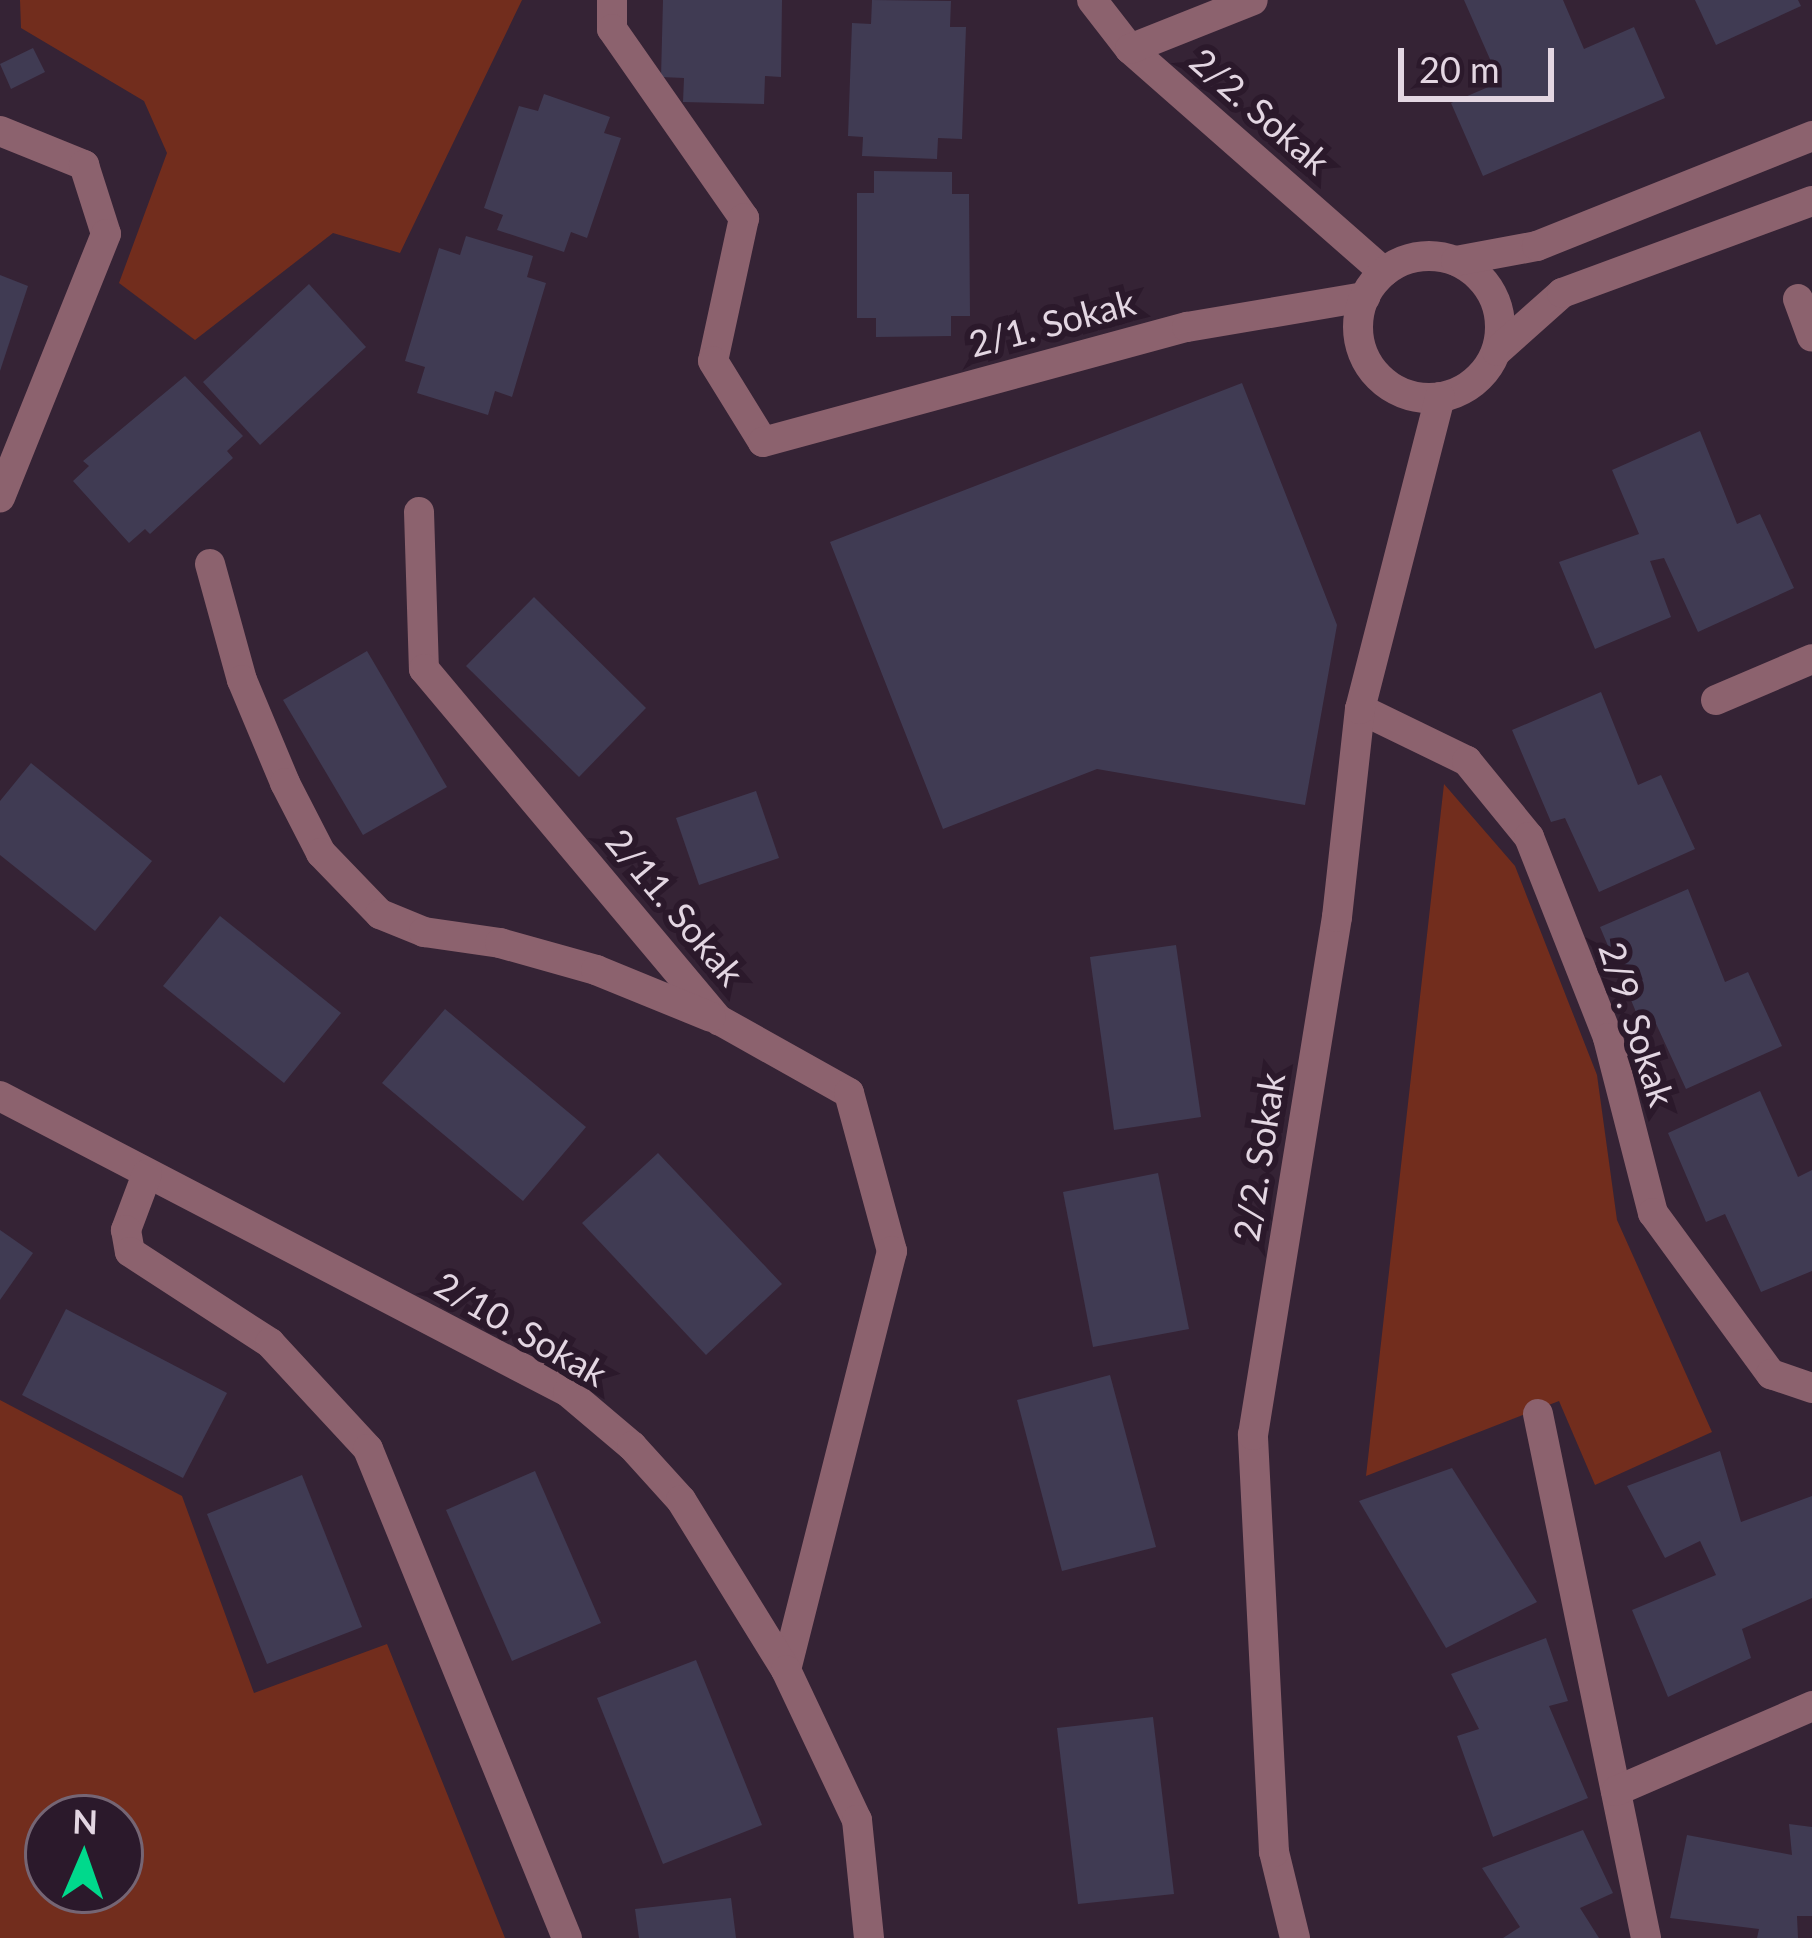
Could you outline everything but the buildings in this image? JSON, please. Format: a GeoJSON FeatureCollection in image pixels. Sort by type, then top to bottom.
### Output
{"type":"FeatureCollection","features":[{"type":"Feature","properties":{"kind":"street","name":"2/1. Sokak"},"geometry":{"type":"LineString","coordinates":[[612,0],[612,29],[744,218],[713,362],[763,442],[1187,327],[1364,297]]}},
{"type":"Feature","properties":{"kind":"street","name":"2/2. Sokak"},"geometry":{"type":"LineString","coordinates":[[1092,0],[1130,49],[1384,272]]}},
{"type":"Feature","properties":{"kind":"street"},"geometry":{"type":"LineString","coordinates":[[1130,49],[1253,0]]}},
{"type":"Feature","properties":{"kind":"street"},"geometry":{"type":"LineString","coordinates":[[0,130],[84,165],[106,234],[0,498]]}},
{"type":"Feature","properties":{"kind":"street"},"geometry":{"type":"LineString","coordinates":[[1812,136],[1537,246],[1456,261],[1418,256],[1384,272],[1364,297],[1359,340],[1379,378],[1397,391],[1440,397],[1474,382],[1497,351],[1562,293],[1812,201]]}},
{"type":"Feature","properties":{"kind":"street"},"geometry":{"type":"LineString","coordinates":[[1456,261],[1490,288],[1501,329],[1497,351]]}},
{"type":"Feature","properties":{"kind":"street"},"geometry":{"type":"LineString","coordinates":[[1798,299],[1812,337]]}},
{"type":"Feature","properties":{"kind":"street","name":"2/2. Sokak"},"geometry":{"type":"LineString","coordinates":[[1294,1938],[1274,1852],[1253,1435],[1337,917],[1360,709],[1440,397]]}},
{"type":"Feature","properties":{"kind":"street","name":"2/11. Sokak"},"geometry":{"type":"LineString","coordinates":[[419,512],[424,670],[719,1020],[849,1093],[892,1251],[786,1670]]}},
{"type":"Feature","properties":{"kind":"street"},"geometry":{"type":"LineString","coordinates":[[210,564],[242,680],[285,783],[321,853],[380,914],[424,932],[500,943],[596,970],[719,1020]]}},
{"type":"Feature","properties":{"kind":"street"},"geometry":{"type":"LineString","coordinates":[[1716,700],[1812,659]]}},
{"type":"Feature","properties":{"kind":"street","name":"2/9. Sokak"},"geometry":{"type":"LineString","coordinates":[[1360,709],[1467,761],[1529,837],[1608,1038],[1653,1213],[1771,1374],[1812,1388]]}},
{"type":"Feature","properties":{"kind":"street","name":"2/10. Sokak"},"geometry":{"type":"LineString","coordinates":[[0,1096],[568,1392],[682,1500],[786,1670],[857,1820],[869,1938]]}},
{"type":"Feature","properties":{"kind":"street"},"geometry":{"type":"LineString","coordinates":[[147,1174],[126,1230],[130,1252],[270,1343],[368,1449],[567,1938]]}},
{"type":"Feature","properties":{"kind":"street"},"geometry":{"type":"LineString","coordinates":[[1538,1414],[1646,1938]]}},
{"type":"Feature","properties":{"kind":"street"},"geometry":{"type":"LineString","coordinates":[[1616,1791],[1812,1706]]}},
{"type":"Feature","properties":{"kind":"shaded area"},"geometry":{"type":"Polygon","coordinates":[[[20,0],[522,0],[400,253],[333,233],[195,340],[119,283],[167,153],[144,101],[21,28],[20,0]]]}},
{"type":"Feature","properties":{"kind":"shaded area"},"geometry":{"type":"Polygon","coordinates":[[[1444,784],[1515,866],[1597,1075],[1617,1220],[1712,1432],[1595,1485],[1559,1401],[1366,1476],[1444,784]]]}},
{"type":"Feature","properties":{"kind":"shaded area"},"geometry":{"type":"Polygon","coordinates":[[[0,1400],[182,1496],[254,1693],[387,1644],[505,1938],[0,1938],[0,1400]]]}}]}
